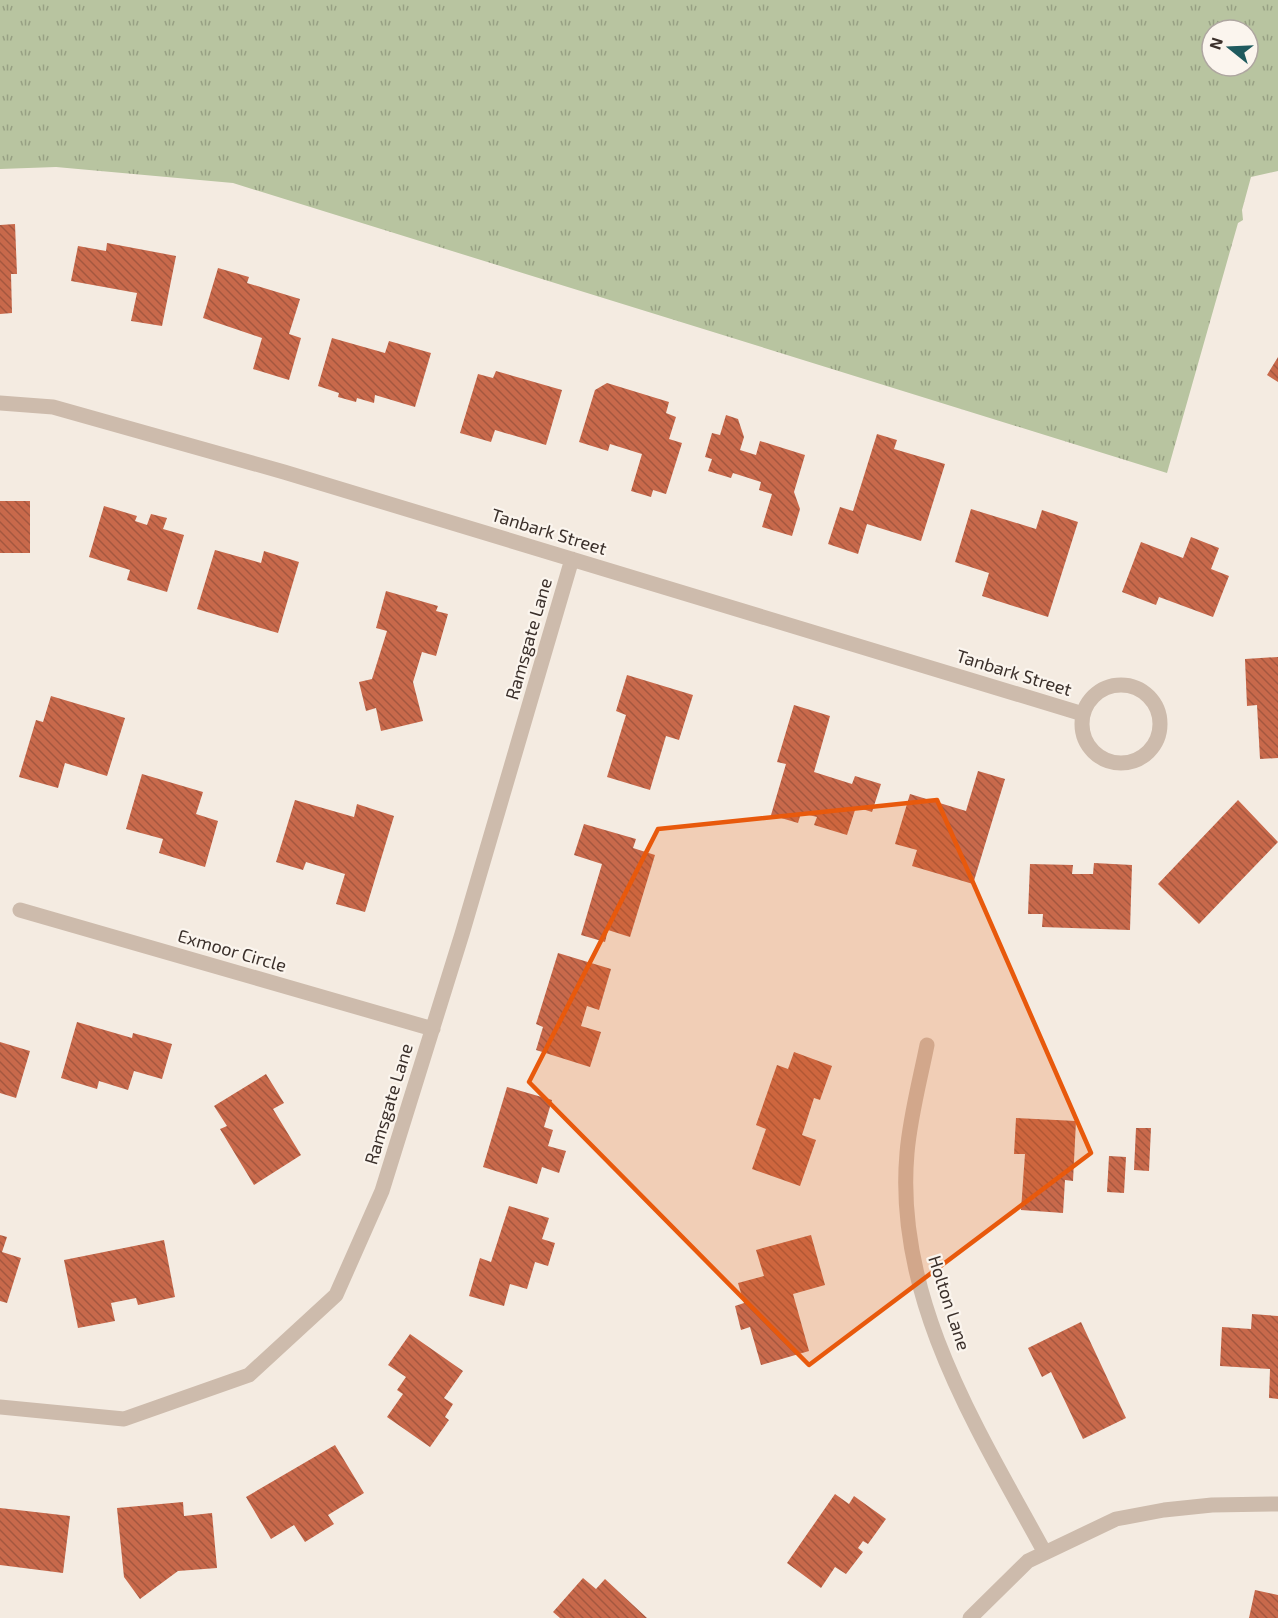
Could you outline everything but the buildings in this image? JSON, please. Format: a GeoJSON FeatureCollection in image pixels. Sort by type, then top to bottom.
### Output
{"type":"FeatureCollection","features":[{"type":"Feature","properties":{"kind":"street","name":"Tanbark Street"},"geometry":{"type":"LineString","coordinates":[[0,403],[53,407],[284,472],[1083,714]]}},
{"type":"Feature","properties":{"kind":"street","name":"Ramsgate Lane"},"geometry":{"type":"LineString","coordinates":[[0,1407],[124,1419],[249,1375],[336,1295],[382,1191],[433,1029],[572,559]]}},
{"type":"Feature","properties":{"kind":"street","name":"Tanbark Street"},"geometry":{"type":"LineString","coordinates":[[1123,684],[1136,687],[1148,695],[1156,705],[1160,718],[1160,732],[1147,754],[1124,763],[1112,762],[1100,758],[1084,739],[1083,714],[1089,702],[1098,692],[1110,686],[1123,684]]}},
{"type":"Feature","properties":{"kind":"street","name":"Exmoor Circle"},"geometry":{"type":"LineString","coordinates":[[20,910],[433,1029]]}},
{"type":"Feature","properties":{"kind":"street","name":"Holton Lane"},"geometry":{"type":"LineString","coordinates":[[927,1045],[907,1153],[907,1211],[914,1273],[963,1403],[1045,1552]]}},
{"type":"Feature","properties":{"kind":"street"},"geometry":{"type":"LineString","coordinates":[[970,1618],[1028,1561],[1116,1519],[1164,1510],[1212,1505],[1278,1504]]}},
{"type":"Feature","properties":{"kind":"highlighted area"},"geometry":{"type":"Polygon","coordinates":[[[937,800],[1091,1153],[809,1365],[529,1082],[658,829],[937,800]]]}},
{"type":"Feature","properties":{"kind":"green space"},"geometry":{"type":"Polygon","coordinates":[[[0,0],[1278,0],[1278,171],[1251,177],[1242,210],[1243,220],[1238,223],[1167,473],[233,183],[56,167],[0,169],[0,0]]]}}]}
